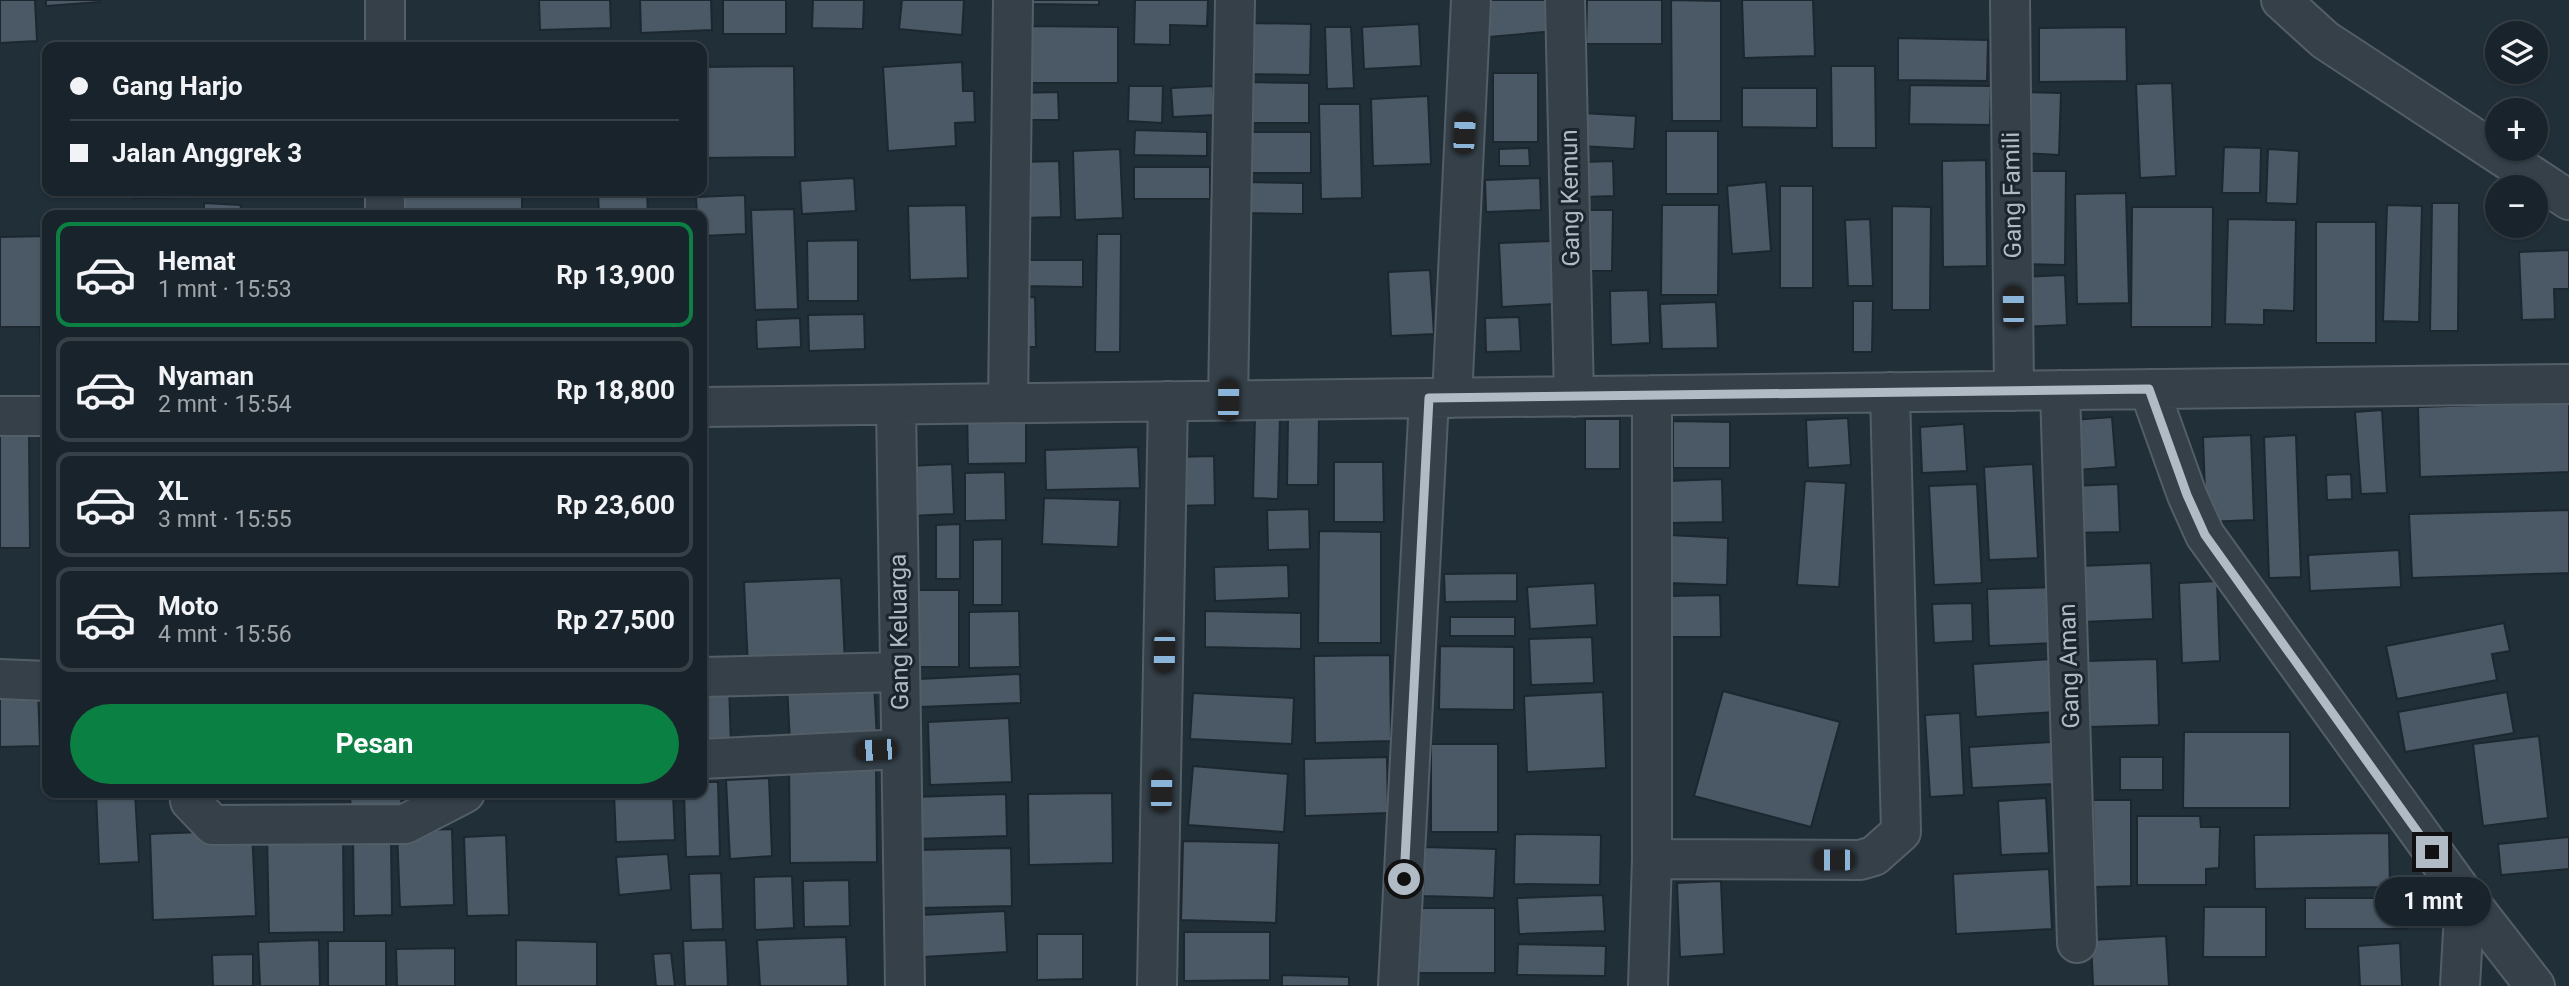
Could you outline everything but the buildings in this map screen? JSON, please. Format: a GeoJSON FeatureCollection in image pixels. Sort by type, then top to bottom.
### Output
{"type":"FeatureCollection","features":[{"type":"Feature","properties":{"kind":"street"},"geometry":{"type":"LineString","coordinates":[[385,0],[385,42]]}},
{"type":"Feature","properties":{"kind":"street"},"geometry":{"type":"LineString","coordinates":[[1008,403],[1013,0]]}},
{"type":"Feature","properties":{"kind":"street"},"geometry":{"type":"LineString","coordinates":[[1228,400],[1235,0]]}},
{"type":"Feature","properties":{"kind":"street"},"geometry":{"type":"LineString","coordinates":[[1398,986],[1471,0]]}},
{"type":"Feature","properties":{"kind":"street","name":"Gang Kemun"},"geometry":{"type":"LineString","coordinates":[[1565,0],[1574,397]]}},
{"type":"Feature","properties":{"kind":"street","name":"Gang Famili"},"geometry":{"type":"LineString","coordinates":[[2010,0],[2014,391]]}},
{"type":"Feature","properties":{"kind":"street"},"geometry":{"type":"LineString","coordinates":[[2281,0],[2325,40],[2569,200]]}},
{"type":"Feature","properties":{"kind":"street"},"geometry":{"type":"LineString","coordinates":[[707,408],[2569,384]]}},
{"type":"Feature","properties":{"kind":"street"},"geometry":{"type":"LineString","coordinates":[[2149,389],[2187,495],[2205,535],[2465,896],[2535,986]]}},
{"type":"Feature","properties":{"kind":"street","name":"Gang Aman"},"geometry":{"type":"LineString","coordinates":[[2060,390],[2077,943]]}},
{"type":"Feature","properties":{"kind":"street"},"geometry":{"type":"LineString","coordinates":[[1652,859],[1860,860],[1874,856],[1901,832],[1890,392]]}},
{"type":"Feature","properties":{"kind":"street"},"geometry":{"type":"LineString","coordinates":[[1648,986],[1652,859],[1652,396]]}},
{"type":"Feature","properties":{"kind":"street"},"geometry":{"type":"LineString","coordinates":[[1157,986],[1168,401]]}},
{"type":"Feature","properties":{"kind":"street","name":"Gang Keluarga"},"geometry":{"type":"LineString","coordinates":[[896,405],[905,986]]}},
{"type":"Feature","properties":{"kind":"street"},"geometry":{"type":"LineString","coordinates":[[0,416],[42,416]]}},
{"type":"Feature","properties":{"kind":"street"},"geometry":{"type":"LineString","coordinates":[[707,677],[900,673]]}},
{"type":"Feature","properties":{"kind":"street"},"geometry":{"type":"LineString","coordinates":[[0,679],[42,681]]}},
{"type":"Feature","properties":{"kind":"street"},"geometry":{"type":"LineString","coordinates":[[707,759],[901,749]]}},
{"type":"Feature","properties":{"kind":"street"},"geometry":{"type":"LineString","coordinates":[[190,798],[213,825],[405,824],[455,798]]}},
{"type":"Feature","properties":{"kind":"street"},"geometry":{"type":"LineString","coordinates":[[2460,986],[2465,896]]}},
{"type":"Feature","properties":{"kind":"route"},"geometry":{"type":"LineString","coordinates":[[1404,879],[1429,398],[2149,389],[2187,495],[2205,535],[2432,852]]}}]}
